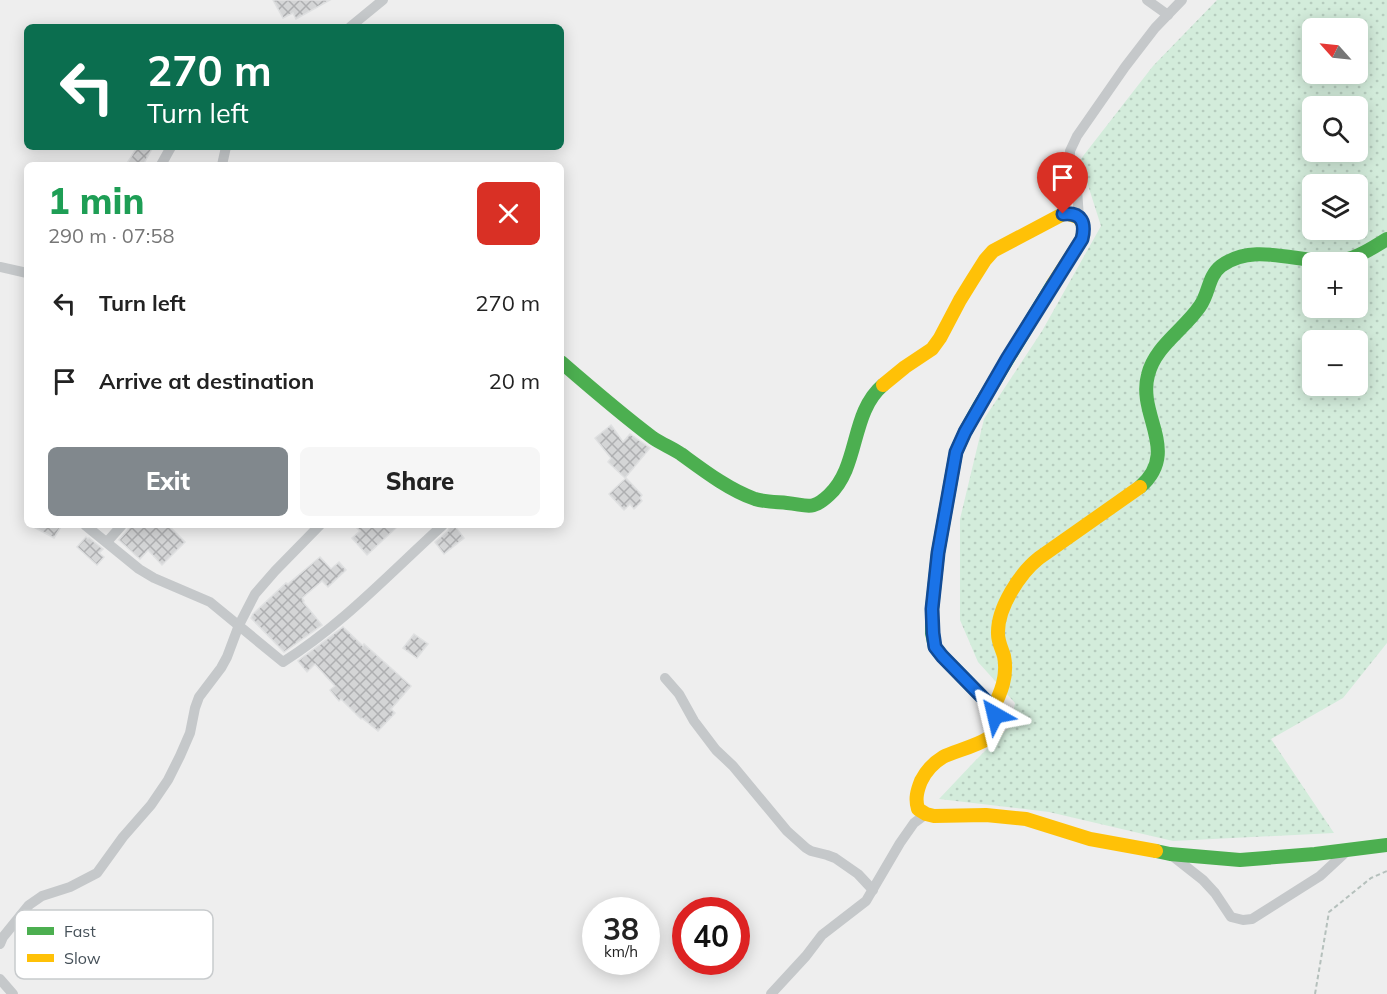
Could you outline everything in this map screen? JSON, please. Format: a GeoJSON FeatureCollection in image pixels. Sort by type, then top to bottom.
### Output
{"type":"FeatureCollection","features":[{"type":"Feature","properties":{"kind":"street"},"geometry":{"type":"LineString","coordinates":[[354,24],[383,0]]}},
{"type":"Feature","properties":{"kind":"street"},"geometry":{"type":"LineString","coordinates":[[1147,0],[1168,15]]}},
{"type":"Feature","properties":{"kind":"street"},"geometry":{"type":"LineString","coordinates":[[1079,218],[1077,189],[1070,172],[1070,151],[1077,136],[1155,28],[1182,0]]}},
{"type":"Feature","properties":{"kind":"street"},"geometry":{"type":"LineString","coordinates":[[564,365],[613,408],[656,440],[673,449],[720,482],[756,499],[808,507],[816,505],[839,483],[863,415],[875,392],[905,367],[932,350],[985,260],[993,251],[1063,214],[1071,213],[1083,222],[1082,239],[1030,320],[965,432],[956,452],[938,553],[932,609],[935,647],[989,704],[998,724],[994,734],[987,740],[937,759],[921,780],[915,799],[918,809],[934,816],[986,815],[1026,819],[1090,839],[1170,854],[1240,860],[1272,859],[1387,845]]}},
{"type":"Feature","properties":{"kind":"street"},"geometry":{"type":"LineString","coordinates":[[992,710],[999,698],[1006,669],[998,626],[1011,592],[1030,565],[1127,496],[1152,475],[1159,460],[1160,451],[1146,387],[1151,364],[1200,307],[1218,268],[1245,255],[1306,260],[1350,259],[1387,239]]}},
{"type":"Feature","properties":{"kind":"street"},"geometry":{"type":"LineString","coordinates":[[0,267],[24,272]]}},
{"type":"Feature","properties":{"kind":"street"},"geometry":{"type":"LineString","coordinates":[[90,528],[139,569],[154,578],[210,602],[283,662],[306,648],[364,599],[440,528]]}},
{"type":"Feature","properties":{"kind":"street"},"geometry":{"type":"LineString","coordinates":[[107,542],[119,528]]}},
{"type":"Feature","properties":{"kind":"street"},"geometry":{"type":"LineString","coordinates":[[25,910],[42,896],[70,887],[97,873],[123,837],[151,805],[168,780],[180,756],[190,733],[199,697],[224,663],[239,625],[255,594],[317,528]]}},
{"type":"Feature","properties":{"kind":"street"},"geometry":{"type":"LineString","coordinates":[[665,678],[680,694],[694,722],[716,750],[733,766],[787,831],[806,848],[835,858],[858,874],[873,890]]}},
{"type":"Feature","properties":{"kind":"street"},"geometry":{"type":"LineString","coordinates":[[771,994],[822,935],[866,901],[900,843],[914,823],[926,814]]}},
{"type":"Feature","properties":{"kind":"street"},"geometry":{"type":"LineString","coordinates":[[1170,854],[1215,892],[1231,917],[1243,920],[1252,919],[1320,876],[1349,850]]}},
{"type":"Feature","properties":{"kind":"street"},"geometry":{"type":"LineString","coordinates":[[0,944],[15,922]]}},
{"type":"Feature","properties":{"kind":"street"},"geometry":{"type":"LineString","coordinates":[[0,979],[13,994]]}},
{"type":"Feature","properties":{"kind":"path"},"geometry":{"type":"LineString","coordinates":[[1315,994],[1329,912],[1371,878],[1387,871]]}},
{"type":"Feature","properties":{"kind":"green space"},"geometry":{"type":"Polygon","coordinates":[[[1217,0],[1387,0],[1387,643],[1343,698],[1271,739],[1334,833],[1173,841],[1049,812],[939,799],[1011,725],[1015,703],[978,662],[960,620],[960,519],[984,419],[1042,331],[1101,226],[1080,160],[1153,66],[1217,0]]]}},
{"type":"Feature","properties":{"kind":"building"},"geometry":{"type":"Polygon","coordinates":[[[273,0],[330,0],[296,19],[293,13],[283,18],[273,0]]]}},
{"type":"Feature","properties":{"kind":"building"},"geometry":{"type":"Polygon","coordinates":[[[135,150],[151,150],[145,162],[128,162],[135,150]]]}},
{"type":"Feature","properties":{"kind":"building"},"geometry":{"type":"Polygon","coordinates":[[[611,425],[623,442],[630,434],[650,448],[625,478],[608,462],[611,458],[595,438],[611,425]]]}},
{"type":"Feature","properties":{"kind":"building"},"geometry":{"type":"Polygon","coordinates":[[[626,478],[642,495],[640,498],[642,501],[634,509],[630,504],[624,510],[609,494],[626,478]]]}},
{"type":"Feature","properties":{"kind":"building"},"geometry":{"type":"Polygon","coordinates":[[[36,528],[60,528],[54,538],[36,528]]]}},
{"type":"Feature","properties":{"kind":"building"},"geometry":{"type":"Polygon","coordinates":[[[128,528],[171,528],[185,542],[162,565],[148,550],[140,559],[119,540],[128,528]]]}},
{"type":"Feature","properties":{"kind":"building"},"geometry":{"type":"Polygon","coordinates":[[[357,528],[396,528],[367,555],[352,538],[360,531],[357,528]]]}},
{"type":"Feature","properties":{"kind":"building"},"geometry":{"type":"Polygon","coordinates":[[[449,528],[456,528],[464,538],[444,554],[435,542],[449,528]]]}},
{"type":"Feature","properties":{"kind":"building"},"geometry":{"type":"Polygon","coordinates":[[[86,537],[103,549],[99,553],[104,557],[97,565],[77,547],[86,537]]]}},
{"type":"Feature","properties":{"kind":"building"},"geometry":{"type":"Polygon","coordinates":[[[320,557],[331,569],[339,562],[346,570],[328,587],[322,581],[302,598],[322,625],[284,652],[251,618],[286,583],[288,584],[320,557]]]}},
{"type":"Feature","properties":{"kind":"building"},"geometry":{"type":"Polygon","coordinates":[[[343,627],[411,686],[391,709],[395,713],[378,731],[361,719],[341,699],[339,701],[330,690],[335,686],[315,664],[307,672],[298,661],[343,627]]]}},
{"type":"Feature","properties":{"kind":"building"},"geometry":{"type":"Polygon","coordinates":[[[414,634],[428,644],[417,658],[403,648],[414,634]]]}},
{"type":"Feature","properties":{"kind":"traffic: fast"},"geometry":{"type":"LineString","coordinates":[[1140,487],[1152,474],[1157,460],[1158,447],[1148,405],[1146,390],[1148,375],[1163,347],[1200,306],[1217,270],[1234,259],[1248,255],[1278,255],[1322,261],[1344,260],[1363,253],[1387,239]]}},
{"type":"Feature","properties":{"kind":"traffic: fast"},"geometry":{"type":"LineString","coordinates":[[996,720],[989,704],[935,647],[932,633],[932,609],[938,553],[956,452],[980,405],[1053,284]]}},
{"type":"Feature","properties":{"kind":"traffic: fast"},"geometry":{"type":"LineString","coordinates":[[564,365],[653,438],[726,485],[755,499],[805,506],[814,505],[823,500],[839,483],[846,470],[865,410],[872,397],[883,385]]}},
{"type":"Feature","properties":{"kind":"traffic: fast"},"geometry":{"type":"LineString","coordinates":[[1156,851],[1240,860],[1387,845]]}},
{"type":"Feature","properties":{"kind":"traffic: slow"},"geometry":{"type":"LineString","coordinates":[[883,385],[932,349],[973,279],[993,251],[1063,214],[1069,214],[1078,217],[1083,224],[1082,239],[1053,284]]}},
{"type":"Feature","properties":{"kind":"traffic: slow"},"geometry":{"type":"LineString","coordinates":[[992,710],[1001,691],[1005,670],[1004,656],[998,637],[1001,613],[1017,582],[1039,558],[1140,487]]}},
{"type":"Feature","properties":{"kind":"traffic: slow"},"geometry":{"type":"LineString","coordinates":[[996,720],[997,727],[994,734],[943,757],[930,768],[918,788],[918,809],[934,816],[986,815],[1026,819],[1090,839],[1156,851]]}},
{"type":"Feature","properties":{"kind":"route"},"geometry":{"type":"LineString","coordinates":[[995,715],[989,704],[935,647],[932,609],[938,553],[956,452],[965,432],[1030,320],[1082,239],[1083,222],[1075,214],[1063,214]]}}]}
